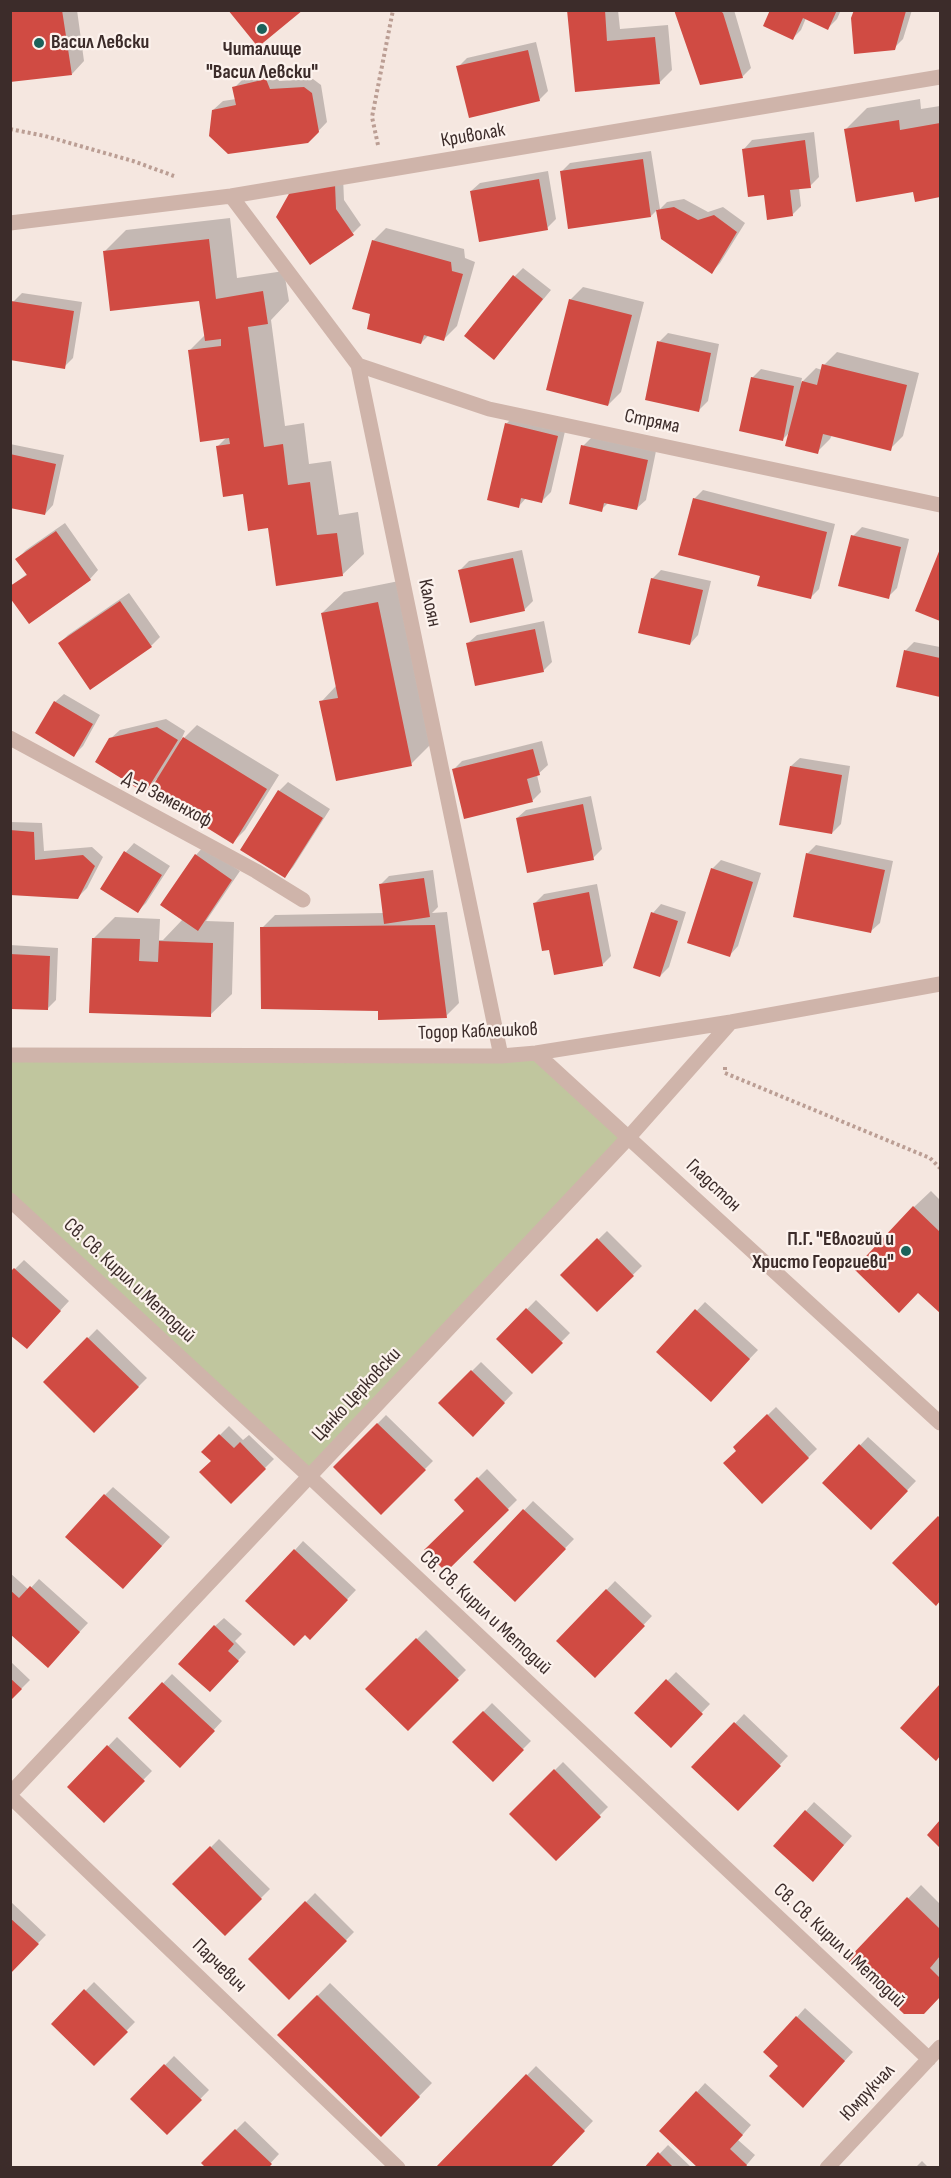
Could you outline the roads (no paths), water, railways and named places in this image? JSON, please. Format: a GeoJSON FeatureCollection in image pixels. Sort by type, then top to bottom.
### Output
{"type":"FeatureCollection","features":[{"type":"Feature","properties":{"kind":"street","name":"Криволак"},"geometry":{"type":"LineString","coordinates":[[10,224],[231,196],[384,172],[940,77]]}},
{"type":"Feature","properties":{"kind":"street","name":"Калоян"},"geometry":{"type":"LineString","coordinates":[[231,196],[358,365],[501,1056]]}},
{"type":"Feature","properties":{"kind":"street","name":"Стряма"},"geometry":{"type":"LineString","coordinates":[[358,365],[489,409],[940,505]]}},
{"type":"Feature","properties":{"kind":"street","name":"Д-р Земенхоф"},"geometry":{"type":"LineString","coordinates":[[10,738],[256,871],[303,900]]}},
{"type":"Feature","properties":{"kind":"street","name":"Тодор Каблешков"},"geometry":{"type":"LineString","coordinates":[[10,1055],[501,1056],[536,1053],[731,1022],[940,984]]}},
{"type":"Feature","properties":{"kind":"street","name":"Цанко Церковски"},"geometry":{"type":"LineString","coordinates":[[10,1795],[628,1137],[731,1022]]}},
{"type":"Feature","properties":{"kind":"street","name":"Гладстон"},"geometry":{"type":"LineString","coordinates":[[536,1053],[940,1423]]}},
{"type":"Feature","properties":{"kind":"street","name":"Св. Св. Кирил и Методий"},"geometry":{"type":"LineString","coordinates":[[10,1200],[309,1476],[929,2059]]}},
{"type":"Feature","properties":{"kind":"street","name":"Парчевич"},"geometry":{"type":"LineString","coordinates":[[10,1795],[398,2168]]}},
{"type":"Feature","properties":{"kind":"street","name":"Юмрукчал"},"geometry":{"type":"LineString","coordinates":[[827,2168],[940,2047]]}},
{"type":"Feature","properties":{"kind":"place","name":"Читалище \"Васил Левски\""},"geometry":{"type":"Point","coordinates":[262,29]}},
{"type":"Feature","properties":{"kind":"place","name":"Васил Левски"},"geometry":{"type":"Point","coordinates":[39,43]}},
{"type":"Feature","properties":{"kind":"place","name":"П.Г. \"Евлогий и Христо Георгиеви\""},"geometry":{"type":"Point","coordinates":[906,1251]}}]}
